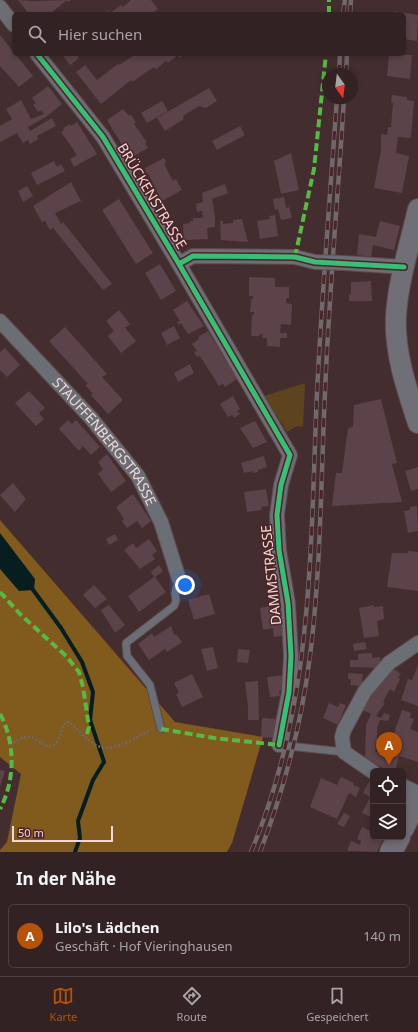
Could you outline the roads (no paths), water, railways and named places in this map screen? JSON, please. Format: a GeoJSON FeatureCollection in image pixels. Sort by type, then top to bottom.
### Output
{"type":"FeatureCollection","features":[{"type":"Feature","properties":{"kind":"main road"},"geometry":{"type":"LineString","coordinates":[[418,209],[398,298],[397,336],[408,389],[418,423]]}},
{"type":"Feature","properties":{"kind":"main road"},"geometry":{"type":"LineString","coordinates":[[406,822],[418,796]]}},
{"type":"Feature","properties":{"kind":"main road"},"geometry":{"type":"LineString","coordinates":[[391,852],[397,840]]}},
{"type":"Feature","properties":{"kind":"street"},"geometry":{"type":"LineString","coordinates":[[0,7],[12,22]]}},
{"type":"Feature","properties":{"kind":"street","name":"BRÜCKENSTRASSE"},"geometry":{"type":"LineString","coordinates":[[39,56],[103,137],[179,264],[193,256],[295,257],[315,262],[404,268]]}},
{"type":"Feature","properties":{"kind":"street","name":"DAMMSTRASSE"},"geometry":{"type":"LineString","coordinates":[[179,264],[290,455],[281,485],[276,515],[279,550],[288,602],[291,656],[289,692],[279,745]]}},
{"type":"Feature","properties":{"kind":"street","name":"STAUFFENBERGSTRASSE"},"geometry":{"type":"LineString","coordinates":[[0,321],[91,418],[138,476],[161,522],[179,580]]}},
{"type":"Feature","properties":{"kind":"street"},"geometry":{"type":"LineString","coordinates":[[370,770],[344,752],[342,737],[344,730],[365,691],[389,663],[418,643]]}},
{"type":"Feature","properties":{"kind":"street"},"geometry":{"type":"LineString","coordinates":[[406,787],[418,793]]}},
{"type":"Feature","properties":{"kind":"lane"},"geometry":{"type":"LineString","coordinates":[[161,729],[150,685],[127,656],[126,643],[174,606],[176,601],[175,593],[179,580]]}},
{"type":"Feature","properties":{"kind":"lane"},"geometry":{"type":"LineString","coordinates":[[279,745],[344,752]]}},
{"type":"Feature","properties":{"kind":"water"},"geometry":{"type":"Polygon","coordinates":[[[0,533],[35,579],[34,590],[19,591],[0,569],[0,533]]]}},
{"type":"Feature","properties":{"kind":"waterway"},"geometry":{"type":"LineString","coordinates":[[31,587],[61,628],[82,662],[93,692],[90,720],[104,762],[93,780],[78,821],[80,838],[75,852]]}},
{"type":"Feature","properties":{"kind":"railway"},"geometry":{"type":"LineString","coordinates":[[343,12],[345,0]]}},
{"type":"Feature","properties":{"kind":"railway"},"geometry":{"type":"LineString","coordinates":[[350,12],[351,0]]}},
{"type":"Feature","properties":{"kind":"railway"},"geometry":{"type":"LineString","coordinates":[[339,68],[340,56]]}},
{"type":"Feature","properties":{"kind":"railway"},"geometry":{"type":"LineString","coordinates":[[346,68],[347,56]]}},
{"type":"Feature","properties":{"kind":"railway"},"geometry":{"type":"LineString","coordinates":[[251,852],[272,796],[287,739],[298,683],[305,625],[310,568],[319,355],[337,104]]}},
{"type":"Feature","properties":{"kind":"railway"},"geometry":{"type":"LineString","coordinates":[[260,852],[292,752],[308,674],[311,648],[319,552],[331,282],[344,104]]}},
{"type":"Feature","properties":{"kind":"place","name":"Lilo's Lädchen"},"geometry":{"type":"Point","coordinates":[389,765]}}]}
